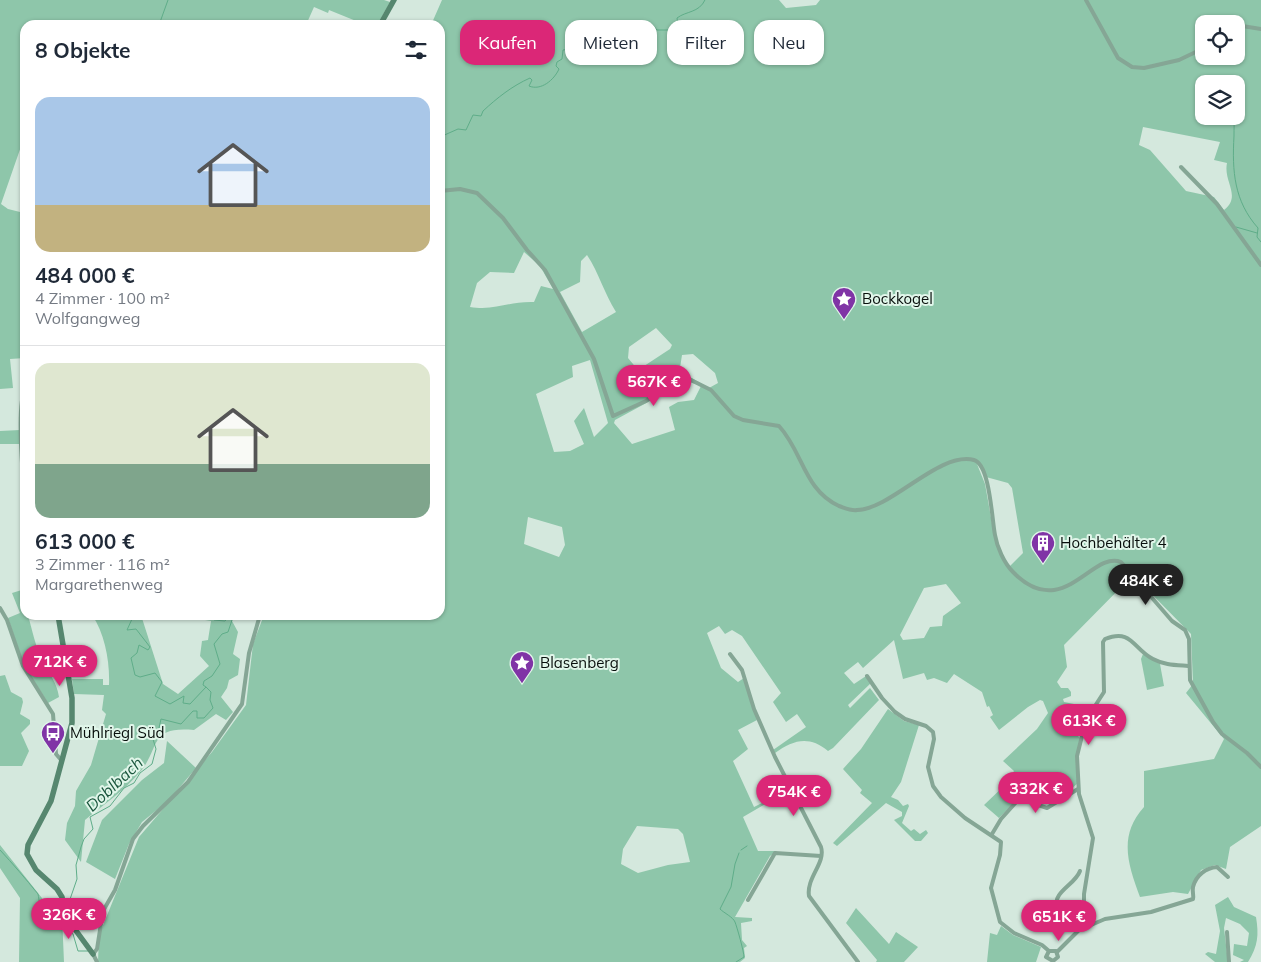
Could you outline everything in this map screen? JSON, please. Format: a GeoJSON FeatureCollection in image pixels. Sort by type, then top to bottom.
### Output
{"type":"FeatureCollection","features":[{"type":"Feature","properties":{"kind":"street"},"geometry":{"type":"LineString","coordinates":[[383,20],[394,0]]}},
{"type":"Feature","properties":{"kind":"street"},"geometry":{"type":"LineString","coordinates":[[1086,0],[1118,58],[1132,67],[1144,68],[1179,60],[1195,52]]}},
{"type":"Feature","properties":{"kind":"street"},"geometry":{"type":"LineString","coordinates":[[1245,26],[1261,29]]}},
{"type":"Feature","properties":{"kind":"street"},"geometry":{"type":"LineString","coordinates":[[1181,167],[1217,204],[1261,265]]}},
{"type":"Feature","properties":{"kind":"street"},"geometry":{"type":"LineString","coordinates":[[445,190],[460,189],[477,193],[504,218],[527,250],[545,270],[594,360],[613,416],[646,401],[669,383],[687,378],[711,390],[734,416],[743,420],[780,426],[793,443],[801,464],[816,489],[834,503],[855,511],[880,504],[925,474],[938,468],[962,460],[978,462],[986,480],[996,538],[1012,571],[1034,587],[1057,589],[1067,588],[1107,561],[1115,559],[1121,562],[1172,621],[1185,630],[1190,646],[1188,666],[1192,684],[1212,722],[1222,734],[1247,752],[1261,767]]}},
{"type":"Feature","properties":{"kind":"street"},"geometry":{"type":"LineString","coordinates":[[0,608],[7,620],[23,666],[53,714],[56,754],[62,761]]}},
{"type":"Feature","properties":{"kind":"street"},"geometry":{"type":"LineString","coordinates":[[59,620],[73,704],[72,723],[51,800],[28,845],[27,854],[36,870],[57,889],[62,897],[64,911],[93,954],[96,962]]}},
{"type":"Feature","properties":{"kind":"street"},"geometry":{"type":"LineString","coordinates":[[93,954],[97,949],[101,917],[115,890],[133,839],[147,822],[188,782],[242,704],[249,653],[259,620]]}},
{"type":"Feature","properties":{"kind":"street"},"geometry":{"type":"LineString","coordinates":[[1080,928],[1093,838],[1078,789],[1078,751],[1082,736],[1096,711],[1095,706],[1104,692],[1103,642],[1105,639],[1124,636],[1152,659],[1166,664],[1188,666]]}},
{"type":"Feature","properties":{"kind":"street"},"geometry":{"type":"LineString","coordinates":[[730,654],[742,670],[754,709],[775,757],[823,851],[809,884],[809,896],[856,961]]}},
{"type":"Feature","properties":{"kind":"street"},"geometry":{"type":"LineString","coordinates":[[867,676],[882,698],[895,712],[905,719],[926,726],[933,732],[934,739],[928,767],[933,786],[941,797],[965,818],[1000,840],[1002,845],[991,888],[1000,922],[1009,931],[1057,954]]}},
{"type":"Feature","properties":{"kind":"street"},"geometry":{"type":"LineString","coordinates":[[992,834],[1000,819],[1017,801],[1024,800],[1047,808],[1078,789]]}},
{"type":"Feature","properties":{"kind":"street"},"geometry":{"type":"LineString","coordinates":[[748,900],[775,853],[821,856]]}},
{"type":"Feature","properties":{"kind":"street"},"geometry":{"type":"LineString","coordinates":[[1049,951],[1046,957],[1053,962],[1057,954],[1080,928],[1105,920],[1152,912],[1193,899],[1194,885],[1202,872],[1210,868],[1217,867],[1228,876]]}},
{"type":"Feature","properties":{"kind":"street"},"geometry":{"type":"LineString","coordinates":[[1080,871],[1077,879],[1056,899],[1057,908],[1080,928]]}},
{"type":"Feature","properties":{"kind":"street"},"geometry":{"type":"LineString","coordinates":[[1227,932],[1229,962]]}},
{"type":"Feature","properties":{"kind":"green space"},"geometry":{"type":"Polygon","coordinates":[[[0,0],[384,0],[390,2],[380,20],[354,20],[329,10],[328,13],[314,7],[308,20],[20,20],[20,149],[1,204],[8,209],[20,212],[20,358],[10,359],[13,388],[0,389],[0,0]]]}},
{"type":"Feature","properties":{"kind":"green space"},"geometry":{"type":"Polygon","coordinates":[[[442,0],[779,0],[786,8],[816,5],[820,0],[1261,0],[1261,826],[1230,847],[1226,869],[1215,865],[1201,870],[1188,894],[1173,892],[1140,897],[1132,873],[1129,862],[1128,840],[1136,818],[1144,807],[1144,771],[1214,759],[1224,739],[1186,693],[1193,684],[1191,634],[1133,575],[1064,645],[1067,667],[1057,682],[1061,688],[1068,688],[1071,692],[1071,696],[1063,699],[1064,702],[1079,705],[1073,717],[1081,722],[1075,733],[1081,739],[1078,751],[1077,784],[1060,799],[1044,804],[1039,803],[1045,778],[1039,781],[1022,775],[1018,798],[999,818],[984,805],[1006,784],[1014,771],[1003,761],[1037,729],[1048,713],[1043,701],[1040,700],[1028,707],[999,730],[990,717],[993,715],[989,706],[987,707],[982,692],[954,674],[947,683],[934,678],[927,680],[924,673],[903,679],[894,640],[863,668],[858,662],[844,673],[854,684],[866,676],[871,683],[848,705],[850,708],[870,688],[879,700],[833,748],[828,751],[814,743],[801,741],[788,745],[775,753],[773,750],[806,727],[797,714],[786,722],[773,702],[781,693],[742,636],[732,630],[725,634],[719,626],[707,633],[721,668],[738,682],[744,678],[757,720],[738,730],[748,749],[733,761],[754,807],[766,801],[767,803],[743,817],[758,851],[777,851],[770,856],[735,917],[752,918],[752,921],[741,923],[742,940],[747,946],[744,948],[745,958],[740,962],[98,962],[99,935],[139,837],[212,752],[246,705],[253,644],[262,620],[445,620],[445,20],[433,20],[442,0]],[[1143,127],[1139,145],[1150,150],[1186,191],[1214,197],[1224,210],[1229,205],[1232,194],[1226,170],[1227,163],[1214,160],[1220,142],[1143,127]],[[524,252],[514,273],[490,272],[477,283],[470,307],[487,308],[534,302],[541,286],[553,289],[540,266],[524,252]],[[587,255],[581,261],[580,282],[560,292],[582,332],[616,312],[587,255]],[[656,328],[629,347],[628,358],[638,370],[670,349],[672,345],[656,328]],[[693,354],[682,355],[680,368],[690,377],[709,388],[718,383],[715,373],[693,354]],[[590,360],[572,366],[573,377],[536,394],[554,452],[570,451],[584,444],[574,421],[584,408],[594,437],[608,423],[590,360]],[[684,380],[669,386],[650,401],[615,420],[614,423],[632,444],[675,430],[669,407],[678,402],[694,400],[701,386],[684,380]],[[977,464],[985,484],[995,540],[1008,568],[1023,553],[1012,488],[1008,483],[986,477],[977,464]],[[528,517],[524,544],[559,557],[565,545],[562,527],[528,517]],[[946,584],[924,588],[900,635],[903,640],[924,638],[930,627],[942,626],[943,616],[961,603],[946,584]],[[637,826],[623,849],[621,864],[638,873],[668,865],[690,862],[683,834],[678,829],[637,826]]]}},
{"type":"Feature","properties":{"kind":"green space"},"geometry":{"type":"Polygon","coordinates":[[[20,430],[20,444],[0,444],[0,431],[20,430]]]}},
{"type":"Feature","properties":{"kind":"green space"},"geometry":{"type":"Polygon","coordinates":[[[20,591],[20,613],[12,593],[20,591]]]}},
{"type":"Feature","properties":{"kind":"green space"},"geometry":{"type":"Polygon","coordinates":[[[20,613],[20,620],[29,620],[40,656],[55,682],[59,697],[48,703],[24,665],[8,618],[20,613]]]}},
{"type":"Feature","properties":{"kind":"green space"},"geometry":{"type":"Polygon","coordinates":[[[95,620],[143,620],[163,684],[178,694],[209,666],[200,656],[202,641],[208,640],[211,621],[205,620],[232,620],[238,632],[233,654],[240,659],[238,675],[229,680],[227,688],[221,697],[233,712],[226,720],[216,714],[194,730],[169,731],[162,735],[146,763],[134,779],[85,820],[81,862],[65,840],[67,823],[75,806],[76,791],[91,765],[106,714],[102,710],[104,695],[74,694],[72,679],[103,679],[103,685],[109,685],[106,648],[95,620]]]}},
{"type":"Feature","properties":{"kind":"green space"},"geometry":{"type":"Polygon","coordinates":[[[1143,654],[1160,664],[1164,686],[1147,690],[1141,659],[1143,654]]]}},
{"type":"Feature","properties":{"kind":"green space"},"geometry":{"type":"Polygon","coordinates":[[[5,675],[11,692],[22,698],[20,714],[30,720],[30,724],[21,733],[29,751],[22,766],[0,766],[0,676],[5,675]]]}},
{"type":"Feature","properties":{"kind":"green space"},"geometry":{"type":"Polygon","coordinates":[[[888,709],[904,721],[919,725],[901,782],[891,797],[898,800],[903,806],[908,804],[909,806],[902,823],[911,831],[914,829],[920,834],[926,830],[928,833],[921,841],[915,841],[894,820],[902,816],[902,812],[886,803],[837,846],[833,843],[872,803],[860,793],[862,790],[843,769],[861,749],[888,709]]]}},
{"type":"Feature","properties":{"kind":"green space"},"geometry":{"type":"Polygon","coordinates":[[[167,741],[196,768],[169,800],[142,822],[129,844],[115,879],[86,862],[102,820],[142,780],[164,763],[167,741]]]}},
{"type":"Feature","properties":{"kind":"green space"},"geometry":{"type":"Polygon","coordinates":[[[0,845],[53,912],[62,916],[64,962],[19,962],[20,898],[0,868],[0,845]]]}},
{"type":"Feature","properties":{"kind":"green space"},"geometry":{"type":"Polygon","coordinates":[[[1228,897],[1234,907],[1256,917],[1257,940],[1248,962],[1240,962],[1244,960],[1233,955],[1234,944],[1247,946],[1249,933],[1240,924],[1226,918],[1224,928],[1228,962],[1215,962],[1205,954],[1208,952],[1216,954],[1220,931],[1215,905],[1228,897]]]}},
{"type":"Feature","properties":{"kind":"green space"},"geometry":{"type":"Polygon","coordinates":[[[856,908],[889,944],[896,932],[918,947],[904,962],[876,962],[877,960],[846,923],[856,908]]]}},
{"type":"Feature","properties":{"kind":"green space"},"geometry":{"type":"Polygon","coordinates":[[[1001,926],[1013,935],[1041,947],[1036,962],[987,962],[990,933],[997,935],[1001,926]]]}},
{"type":"Feature","properties":{"kind":"waterway","name":"Doblbach"},"geometry":{"type":"LineString","coordinates":[[161,20],[168,0]]}},
{"type":"Feature","properties":{"kind":"waterway"},"geometry":{"type":"LineString","coordinates":[[445,135],[458,129],[466,130],[473,115],[481,116],[483,111],[494,101],[523,81],[530,78],[532,80],[529,86],[534,87],[547,84],[559,69],[556,66],[557,62],[562,59],[563,50],[586,52],[587,49],[581,46],[581,42],[588,41],[607,47],[611,40],[615,41],[617,45],[627,44],[631,46],[636,43],[637,37],[650,25],[652,24],[657,30],[669,30],[678,25],[677,18],[696,10],[705,0]]}},
{"type":"Feature","properties":{"kind":"waterway"},"geometry":{"type":"LineString","coordinates":[[1234,125],[1234,173],[1236,185],[1244,207],[1258,228],[1257,237],[1261,242]]}},
{"type":"Feature","properties":{"kind":"waterway"},"geometry":{"type":"LineString","coordinates":[[1236,227],[1257,233]]}},
{"type":"Feature","properties":{"kind":"waterway","name":"Doblbach"},"geometry":{"type":"LineString","coordinates":[[67,908],[77,879],[76,865],[81,847],[84,839],[93,829],[90,817],[110,806],[124,788],[134,783],[140,773],[152,764],[156,749],[152,736],[159,728],[161,719],[181,724],[193,711],[197,711],[197,718],[204,718],[213,708],[210,700],[211,692],[206,687],[190,704],[183,703],[184,696],[170,704],[155,696],[162,682],[155,673],[140,677],[135,675],[131,658],[137,653],[139,645],[148,650],[150,647],[136,629],[127,630],[132,620]]}},
{"type":"Feature","properties":{"kind":"waterway"},"geometry":{"type":"LineString","coordinates":[[214,620],[226,620]]}},
{"type":"Feature","properties":{"kind":"waterway"},"geometry":{"type":"LineString","coordinates":[[206,687],[203,685],[204,681],[212,676],[220,664],[214,644],[222,634],[228,632],[232,620]]}},
{"type":"Feature","properties":{"kind":"waterway"},"geometry":{"type":"LineString","coordinates":[[741,850],[747,846]]}},
{"type":"Feature","properties":{"kind":"waterway"},"geometry":{"type":"LineString","coordinates":[[0,850],[38,894],[44,915],[52,921],[57,920]]}},
{"type":"Feature","properties":{"kind":"waterway"},"geometry":{"type":"LineString","coordinates":[[736,962],[744,957],[742,945],[734,920],[720,909],[731,887],[739,853]]}},
{"type":"Feature","properties":{"kind":"waterway","name":"Doblbach"},"geometry":{"type":"LineString","coordinates":[[62,912],[58,924],[73,934],[78,951],[88,951]]}},
{"type":"Feature","properties":{"kind":"place","name":"Bockkogel"},"geometry":{"type":"Point","coordinates":[844,320]}},
{"type":"Feature","properties":{"kind":"place","name":"Hochbehälter 4"},"geometry":{"type":"Point","coordinates":[1043,564]}},
{"type":"Feature","properties":{"kind":"place","name":"Blasenberg"},"geometry":{"type":"Point","coordinates":[522,684]}},
{"type":"Feature","properties":{"kind":"place","name":"Mühlriegl Süd"},"geometry":{"type":"Point","coordinates":[53,754]}}]}
